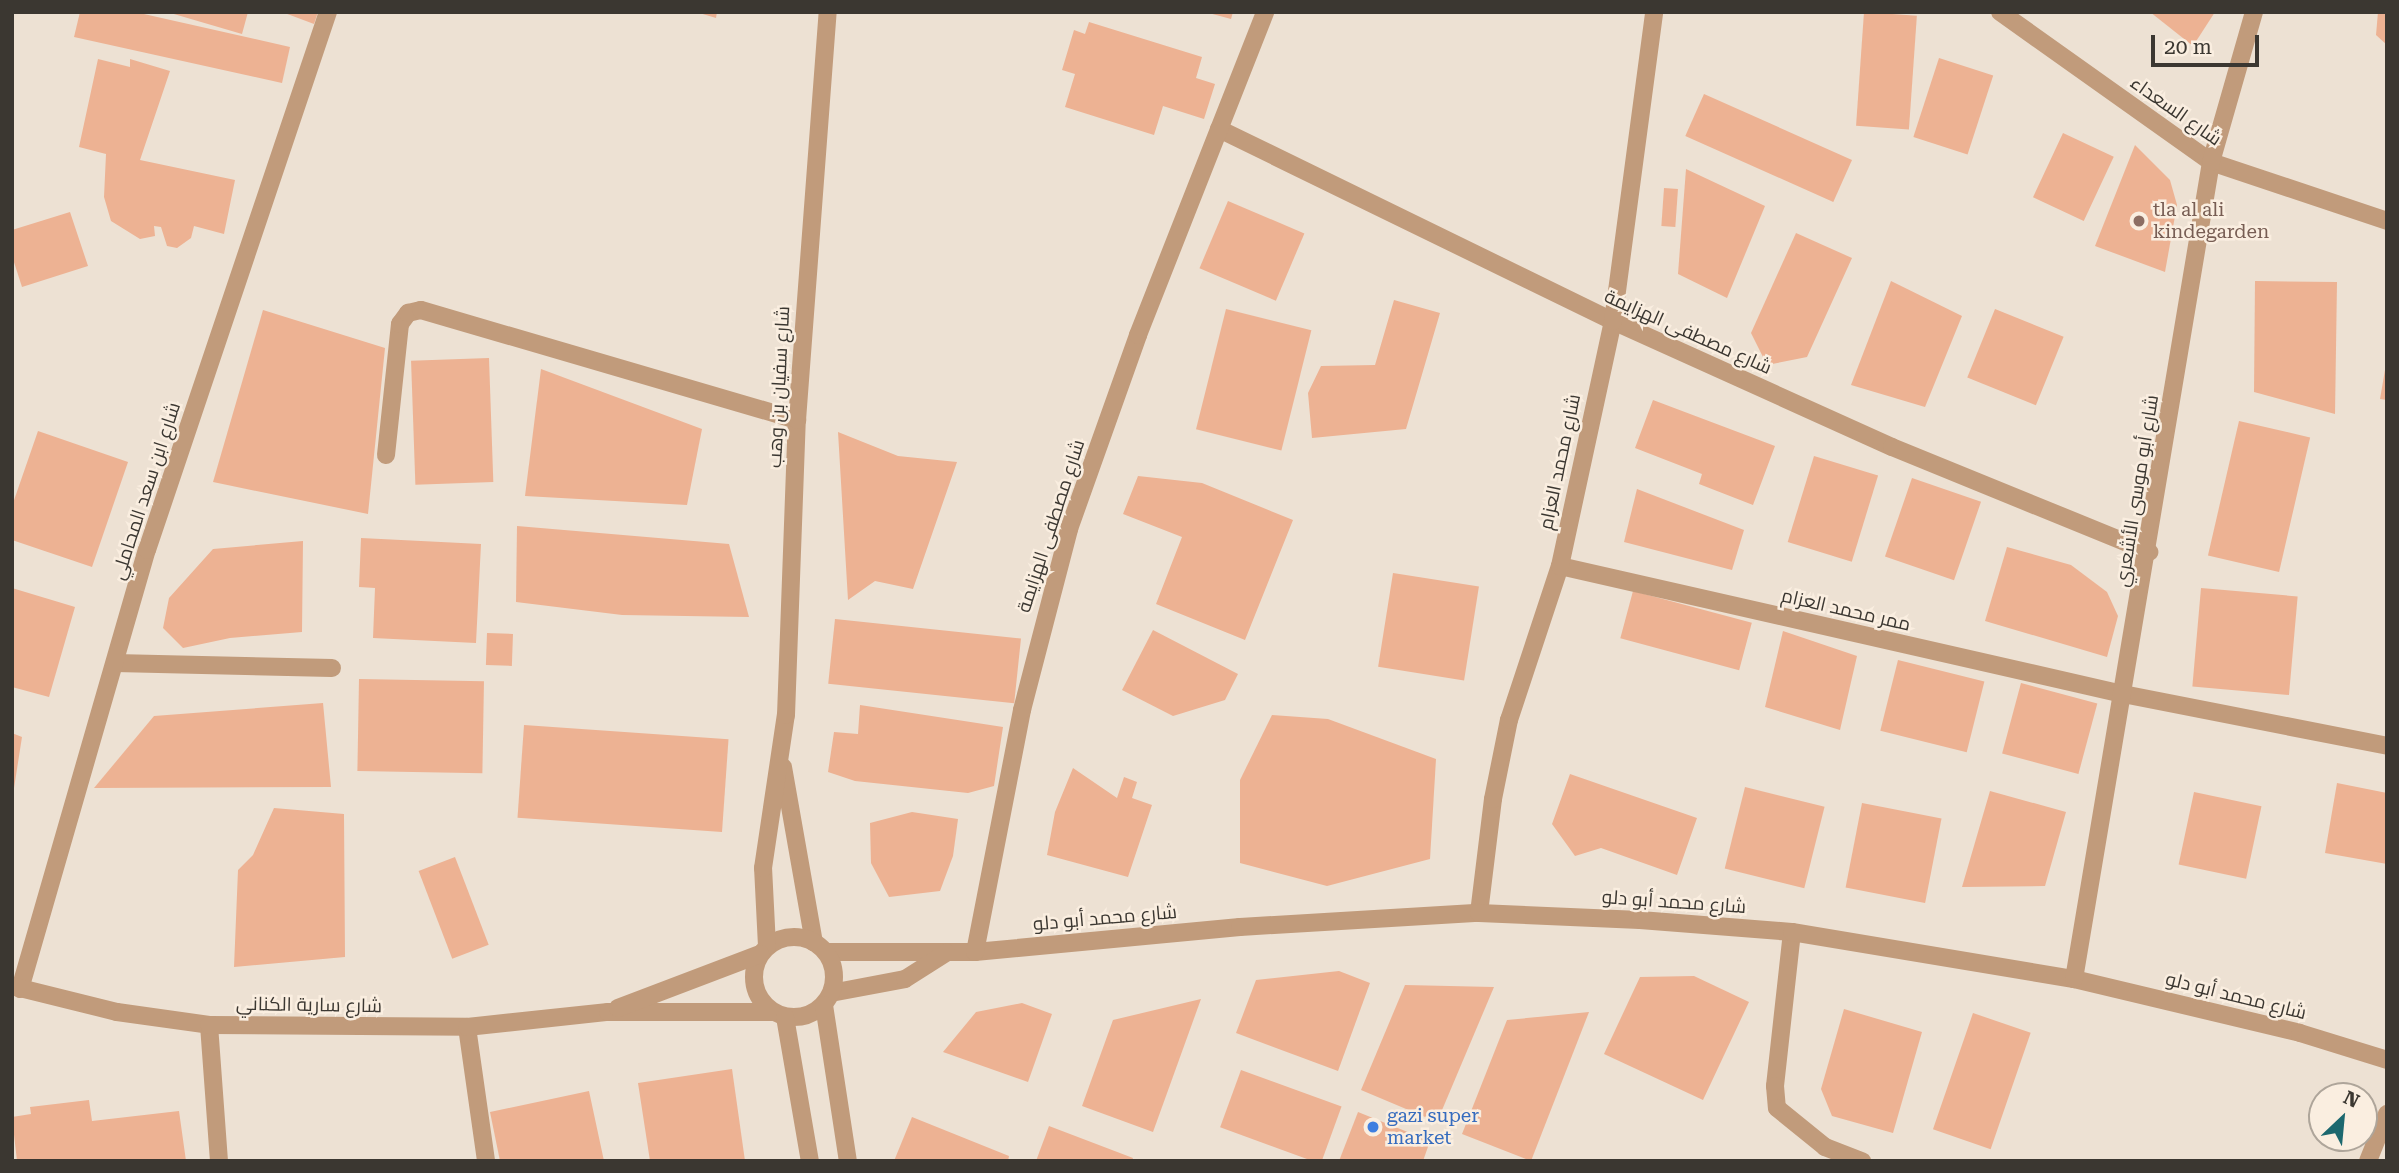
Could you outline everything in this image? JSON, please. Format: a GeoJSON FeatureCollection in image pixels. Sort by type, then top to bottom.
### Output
{"type":"FeatureCollection","features":[{"type":"Feature","properties":{"kind":"street","name":"شارع ابن سعد المحاملي"},"geometry":{"type":"LineString","coordinates":[[16,987],[147,550],[328,12]]}},
{"type":"Feature","properties":{"kind":"street","name":"شارع سفيان بن وهب"},"geometry":{"type":"LineString","coordinates":[[763,950],[766,824],[782,764],[797,420],[828,12]]}},
{"type":"Feature","properties":{"kind":"street","name":"شارع مصطفى الهزايمة"},"geometry":{"type":"LineString","coordinates":[[975,952],[1022,710],[1069,529],[1265,12]]}},
{"type":"Feature","properties":{"kind":"street","name":"شارع محمد العزام"},"geometry":{"type":"LineString","coordinates":[[1479,913],[1493,799],[1509,720],[1560,566],[1613,321],[1654,12]]}},
{"type":"Feature","properties":{"kind":"street","name":"شارع السعداء"},"geometry":{"type":"LineString","coordinates":[[2000,12],[2211,162],[2387,221]]}},
{"type":"Feature","properties":{"kind":"street","name":"شارع أبو موسى الأشعري"},"geometry":{"type":"LineString","coordinates":[[2074,979],[2091,859],[2149,552],[2211,162],[2254,12]]}},
{"type":"Feature","properties":{"kind":"street","name":"شارع مصطفى الهزايمة"},"geometry":{"type":"LineString","coordinates":[[1219,129],[1613,321],[1892,447],[2149,552]]}},
{"type":"Feature","properties":{"kind":"street"},"geometry":{"type":"LineString","coordinates":[[386,455],[400,324],[408,313],[421,310],[797,420]]}},
{"type":"Feature","properties":{"kind":"street","name":"ممر محمد العزام"},"geometry":{"type":"LineString","coordinates":[[1560,566],[2123,694],[2387,746]]}},
{"type":"Feature","properties":{"kind":"street"},"geometry":{"type":"LineString","coordinates":[[115,663],[332,668]]}},
{"type":"Feature","properties":{"kind":"street","name":"شارع سفيان بن وهب"},"geometry":{"type":"LineString","coordinates":[[782,764],[820,947]]}},
{"type":"Feature","properties":{"kind":"street","name":"شارع محمد أبو دلو"},"geometry":{"type":"LineString","coordinates":[[820,947],[975,952],[1240,927],[1479,913],[1792,932],[2074,979],[2300,1033],[2387,1059]]}},
{"type":"Feature","properties":{"kind":"street"},"geometry":{"type":"LineString","coordinates":[[1792,932],[1775,1086],[1777,1108],[1825,1147],[1862,1161]]}},
{"type":"Feature","properties":{"kind":"street"},"geometry":{"type":"LineString","coordinates":[[782,938],[820,947],[834,979],[827,999],[813,1014],[779,1014],[760,1001],[753,985],[763,950],[782,938]]}},
{"type":"Feature","properties":{"kind":"street","name":"شارع سارية الكناني"},"geometry":{"type":"LineString","coordinates":[[608,1012],[763,950]]}},
{"type":"Feature","properties":{"kind":"street"},"geometry":{"type":"LineString","coordinates":[[827,999],[905,979],[946,953]]}},
{"type":"Feature","properties":{"kind":"street","name":"شارع سارية الكناني"},"geometry":{"type":"LineString","coordinates":[[16,987],[117,1012],[209,1025],[467,1027],[608,1012],[779,1014]]}},
{"type":"Feature","properties":{"kind":"street"},"geometry":{"type":"LineString","coordinates":[[827,999],[848,1161]]}},
{"type":"Feature","properties":{"kind":"street"},"geometry":{"type":"LineString","coordinates":[[779,1014],[810,1161]]}},
{"type":"Feature","properties":{"kind":"street"},"geometry":{"type":"LineString","coordinates":[[209,1025],[219,1161]]}},
{"type":"Feature","properties":{"kind":"street"},"geometry":{"type":"LineString","coordinates":[[467,1027],[486,1161]]}},
{"type":"Feature","properties":{"kind":"street"},"geometry":{"type":"LineString","coordinates":[[2368,1161],[2387,1114]]}},
{"type":"Feature","properties":{"kind":"building"},"geometry":{"type":"Polygon","coordinates":[[[80,12],[135,12],[290,47],[282,83],[74,37],[80,12]]]}},
{"type":"Feature","properties":{"kind":"building"},"geometry":{"type":"Polygon","coordinates":[[[167,12],[248,12],[242,34],[167,12]]]}},
{"type":"Feature","properties":{"kind":"building"},"geometry":{"type":"Polygon","coordinates":[[[282,12],[318,12],[314,24],[282,12]]]}},
{"type":"Feature","properties":{"kind":"building"},"geometry":{"type":"Polygon","coordinates":[[[696,12],[717,12],[716,18],[696,12]]]}},
{"type":"Feature","properties":{"kind":"building"},"geometry":{"type":"Polygon","coordinates":[[[1205,12],[1233,12],[1231,19],[1205,12]]]}},
{"type":"Feature","properties":{"kind":"building"},"geometry":{"type":"Polygon","coordinates":[[[1864,12],[1917,16],[1909,129],[1856,126],[1864,12]]]}},
{"type":"Feature","properties":{"kind":"building"},"geometry":{"type":"Polygon","coordinates":[[[2150,12],[2215,12],[2193,46],[2150,12]]]}},
{"type":"Feature","properties":{"kind":"building"},"geometry":{"type":"Polygon","coordinates":[[[2378,12],[2387,12],[2387,45],[2376,35],[2378,12]]]}},
{"type":"Feature","properties":{"kind":"building"},"geometry":{"type":"Polygon","coordinates":[[[1089,22],[1202,57],[1196,78],[1215,84],[1204,119],[1163,106],[1154,135],[1065,107],[1075,74],[1062,70],[1074,30],[1085,34],[1089,22]]]}},
{"type":"Feature","properties":{"kind":"building"},"geometry":{"type":"Polygon","coordinates":[[[1939,58],[1993,76],[1968,155],[1913,137],[1939,58]]]}},
{"type":"Feature","properties":{"kind":"building"},"geometry":{"type":"Polygon","coordinates":[[[98,59],[130,67],[130,59],[170,71],[140,160],[235,180],[224,234],[194,226],[191,238],[177,248],[167,246],[161,227],[154,226],[155,236],[140,239],[111,221],[104,197],[106,154],[79,147],[98,59]]]}},
{"type":"Feature","properties":{"kind":"building"},"geometry":{"type":"Polygon","coordinates":[[[1704,94],[1852,160],[1833,202],[1685,136],[1704,94]]]}},
{"type":"Feature","properties":{"kind":"building"},"geometry":{"type":"Polygon","coordinates":[[[2063,133],[2114,157],[2084,221],[2033,197],[2063,133]]]}},
{"type":"Feature","properties":{"kind":"building","name":"tla al ali kindegarden"},"geometry":{"type":"Polygon","coordinates":[[[2135,145],[2170,180],[2177,205],[2165,272],[2095,246],[2135,145]]]}},
{"type":"Feature","properties":{"kind":"building"},"geometry":{"type":"Polygon","coordinates":[[[1686,169],[1765,206],[1727,298],[1678,274],[1686,169]]]}},
{"type":"Feature","properties":{"kind":"building"},"geometry":{"type":"Polygon","coordinates":[[[1664,188],[1678,189],[1675,227],[1661,226],[1664,188]]]}},
{"type":"Feature","properties":{"kind":"building"},"geometry":{"type":"Polygon","coordinates":[[[1228,201],[1304,233],[1276,301],[1199,268],[1228,201]]]}},
{"type":"Feature","properties":{"kind":"building"},"geometry":{"type":"Polygon","coordinates":[[[70,212],[88,266],[22,287],[12,256],[12,230],[70,212]]]}},
{"type":"Feature","properties":{"kind":"building"},"geometry":{"type":"Polygon","coordinates":[[[1796,233],[1852,258],[1807,357],[1767,365],[1751,333],[1796,233]]]}},
{"type":"Feature","properties":{"kind":"building"},"geometry":{"type":"Polygon","coordinates":[[[1891,281],[1962,316],[1925,407],[1851,385],[1891,281]]]}},
{"type":"Feature","properties":{"kind":"building"},"geometry":{"type":"Polygon","coordinates":[[[2255,281],[2337,282],[2335,414],[2254,392],[2255,281]]]}},
{"type":"Feature","properties":{"kind":"building"},"geometry":{"type":"Polygon","coordinates":[[[1394,300],[1440,313],[1406,429],[1312,438],[1308,393],[1321,366],[1375,365],[1394,300]]]}},
{"type":"Feature","properties":{"kind":"building"},"geometry":{"type":"Polygon","coordinates":[[[1226,309],[1311,330],[1281,451],[1196,429],[1226,309]]]}},
{"type":"Feature","properties":{"kind":"building"},"geometry":{"type":"Polygon","coordinates":[[[1995,309],[2064,337],[2036,405],[1967,378],[1995,309]]]}},
{"type":"Feature","properties":{"kind":"building"},"geometry":{"type":"Polygon","coordinates":[[[263,310],[385,348],[368,514],[213,482],[263,310]]]}},
{"type":"Feature","properties":{"kind":"building"},"geometry":{"type":"Polygon","coordinates":[[[489,358],[493,482],[415,485],[411,361],[489,358]]]}},
{"type":"Feature","properties":{"kind":"building"},"geometry":{"type":"Polygon","coordinates":[[[541,369],[702,429],[687,505],[525,496],[541,369]]]}},
{"type":"Feature","properties":{"kind":"building"},"geometry":{"type":"Polygon","coordinates":[[[2387,370],[2387,400],[2380,399],[2387,370]]]}},
{"type":"Feature","properties":{"kind":"building"},"geometry":{"type":"Polygon","coordinates":[[[1653,400],[1775,446],[1753,505],[1699,484],[1702,474],[1635,448],[1653,400]]]}},
{"type":"Feature","properties":{"kind":"building"},"geometry":{"type":"Polygon","coordinates":[[[2239,421],[2310,437],[2279,572],[2208,555],[2239,421]]]}},
{"type":"Feature","properties":{"kind":"building"},"geometry":{"type":"Polygon","coordinates":[[[38,431],[128,462],[92,567],[12,540],[12,506],[38,431]]]}},
{"type":"Feature","properties":{"kind":"building"},"geometry":{"type":"Polygon","coordinates":[[[838,432],[898,456],[957,462],[913,589],[875,581],[848,600],[838,432]]]}},
{"type":"Feature","properties":{"kind":"building"},"geometry":{"type":"Polygon","coordinates":[[[1814,456],[1878,476],[1852,562],[1788,542],[1814,456]]]}},
{"type":"Feature","properties":{"kind":"building"},"geometry":{"type":"Polygon","coordinates":[[[1138,476],[1202,483],[1293,520],[1245,640],[1156,604],[1182,537],[1123,514],[1138,476]]]}},
{"type":"Feature","properties":{"kind":"building"},"geometry":{"type":"Polygon","coordinates":[[[1912,478],[1981,502],[1954,580],[1885,556],[1912,478]]]}},
{"type":"Feature","properties":{"kind":"building"},"geometry":{"type":"Polygon","coordinates":[[[1637,489],[1744,530],[1732,570],[1624,542],[1637,489]]]}},
{"type":"Feature","properties":{"kind":"building"},"geometry":{"type":"Polygon","coordinates":[[[517,526],[729,544],[749,617],[622,615],[516,602],[517,526]]]}},
{"type":"Feature","properties":{"kind":"building"},"geometry":{"type":"Polygon","coordinates":[[[361,538],[481,544],[476,643],[373,638],[375,588],[359,587],[361,538]]]}},
{"type":"Feature","properties":{"kind":"building"},"geometry":{"type":"Polygon","coordinates":[[[303,541],[302,632],[230,638],[183,648],[163,628],[169,598],[213,549],[303,541]]]}},
{"type":"Feature","properties":{"kind":"building"},"geometry":{"type":"Polygon","coordinates":[[[2007,547],[2071,565],[2107,592],[2118,616],[2107,657],[1985,621],[2007,547]]]}},
{"type":"Feature","properties":{"kind":"building"},"geometry":{"type":"Polygon","coordinates":[[[1393,573],[1479,587],[1464,680],[1378,667],[1393,573]]]}},
{"type":"Feature","properties":{"kind":"building"},"geometry":{"type":"Polygon","coordinates":[[[12,588],[75,607],[49,697],[12,687],[12,588]]]}},
{"type":"Feature","properties":{"kind":"building"},"geometry":{"type":"Polygon","coordinates":[[[2201,588],[2298,596],[2289,695],[2192,687],[2201,588]]]}},
{"type":"Feature","properties":{"kind":"building"},"geometry":{"type":"Polygon","coordinates":[[[1633,591],[1752,623],[1739,670],[1620,638],[1633,591]]]}},
{"type":"Feature","properties":{"kind":"building"},"geometry":{"type":"Polygon","coordinates":[[[835,619],[1021,639],[1014,703],[828,684],[835,619]]]}},
{"type":"Feature","properties":{"kind":"building"},"geometry":{"type":"Polygon","coordinates":[[[1153,630],[1238,674],[1225,700],[1173,716],[1122,690],[1153,630]]]}},
{"type":"Feature","properties":{"kind":"building"},"geometry":{"type":"Polygon","coordinates":[[[1783,631],[1857,656],[1840,730],[1765,707],[1783,631]]]}},
{"type":"Feature","properties":{"kind":"building"},"geometry":{"type":"Polygon","coordinates":[[[487,633],[513,634],[512,666],[486,665],[487,633]]]}},
{"type":"Feature","properties":{"kind":"building"},"geometry":{"type":"Polygon","coordinates":[[[1898,660],[1984,682],[1967,752],[1880,731],[1898,660]]]}},
{"type":"Feature","properties":{"kind":"building"},"geometry":{"type":"Polygon","coordinates":[[[359,679],[484,681],[482,773],[357,771],[359,679]]]}},
{"type":"Feature","properties":{"kind":"building"},"geometry":{"type":"Polygon","coordinates":[[[2021,683],[2097,703],[2078,774],[2002,754],[2021,683]]]}},
{"type":"Feature","properties":{"kind":"building"},"geometry":{"type":"Polygon","coordinates":[[[323,703],[331,787],[94,788],[154,716],[323,703]]]}},
{"type":"Feature","properties":{"kind":"building"},"geometry":{"type":"Polygon","coordinates":[[[860,705],[1003,727],[994,786],[968,793],[855,781],[828,772],[834,732],[858,734],[860,705]]]}},
{"type":"Feature","properties":{"kind":"building"},"geometry":{"type":"Polygon","coordinates":[[[1272,715],[1328,719],[1436,759],[1430,859],[1327,886],[1240,863],[1240,780],[1272,715]]]}},
{"type":"Feature","properties":{"kind":"building"},"geometry":{"type":"Polygon","coordinates":[[[524,725],[729,739],[722,832],[518,818],[524,725]]]}},
{"type":"Feature","properties":{"kind":"building"},"geometry":{"type":"Polygon","coordinates":[[[12,733],[22,737],[14,788],[12,787],[12,733]]]}},
{"type":"Feature","properties":{"kind":"building"},"geometry":{"type":"Polygon","coordinates":[[[1073,768],[1117,798],[1124,777],[1137,782],[1132,798],[1152,805],[1128,877],[1047,855],[1055,812],[1073,768]]]}},
{"type":"Feature","properties":{"kind":"building"},"geometry":{"type":"Polygon","coordinates":[[[1570,774],[1697,818],[1677,875],[1601,848],[1575,856],[1552,824],[1570,774]]]}},
{"type":"Feature","properties":{"kind":"building"},"geometry":{"type":"Polygon","coordinates":[[[2337,783],[2387,793],[2387,864],[2325,853],[2337,783]]]}},
{"type":"Feature","properties":{"kind":"building"},"geometry":{"type":"Polygon","coordinates":[[[1745,787],[1825,807],[1804,888],[1725,869],[1745,787]]]}},
{"type":"Feature","properties":{"kind":"building"},"geometry":{"type":"Polygon","coordinates":[[[1990,791],[2066,812],[2045,886],[1962,887],[1990,791]]]}},
{"type":"Feature","properties":{"kind":"building"},"geometry":{"type":"Polygon","coordinates":[[[2194,792],[2261,806],[2246,879],[2179,864],[2194,792]]]}},
{"type":"Feature","properties":{"kind":"building"},"geometry":{"type":"Polygon","coordinates":[[[1862,803],[1942,818],[1925,903],[1846,887],[1862,803]]]}},
{"type":"Feature","properties":{"kind":"building"},"geometry":{"type":"Polygon","coordinates":[[[274,808],[344,814],[345,957],[234,967],[238,870],[253,855],[274,808]]]}},
{"type":"Feature","properties":{"kind":"building"},"geometry":{"type":"Polygon","coordinates":[[[912,812],[958,819],[953,856],[940,891],[889,897],[871,863],[870,823],[912,812]]]}},
{"type":"Feature","properties":{"kind":"building"},"geometry":{"type":"Polygon","coordinates":[[[455,857],[489,945],[452,959],[419,871],[455,857]]]}},
{"type":"Feature","properties":{"kind":"building"},"geometry":{"type":"Polygon","coordinates":[[[1339,971],[1370,983],[1338,1071],[1236,1033],[1256,980],[1339,971]]]}},
{"type":"Feature","properties":{"kind":"building"},"geometry":{"type":"Polygon","coordinates":[[[1694,976],[1749,1002],[1703,1100],[1604,1054],[1640,977],[1694,976]]]}},
{"type":"Feature","properties":{"kind":"building"},"geometry":{"type":"Polygon","coordinates":[[[1405,985],[1494,987],[1437,1122],[1361,1090],[1405,985]]]}},
{"type":"Feature","properties":{"kind":"building"},"geometry":{"type":"Polygon","coordinates":[[[1201,999],[1153,1132],[1082,1106],[1113,1020],[1201,999]]]}},
{"type":"Feature","properties":{"kind":"building"},"geometry":{"type":"Polygon","coordinates":[[[1022,1003],[1052,1014],[1028,1082],[943,1052],[976,1012],[1022,1003]]]}},
{"type":"Feature","properties":{"kind":"building"},"geometry":{"type":"Polygon","coordinates":[[[1844,1009],[1922,1032],[1893,1133],[1832,1116],[1821,1089],[1844,1009]]]}},
{"type":"Feature","properties":{"kind":"building"},"geometry":{"type":"Polygon","coordinates":[[[1589,1012],[1531,1161],[1462,1134],[1507,1020],[1589,1012]]]}},
{"type":"Feature","properties":{"kind":"building"},"geometry":{"type":"Polygon","coordinates":[[[1973,1013],[2031,1033],[1991,1149],[1933,1129],[1973,1013]]]}},
{"type":"Feature","properties":{"kind":"building"},"geometry":{"type":"Polygon","coordinates":[[[732,1069],[745,1161],[650,1161],[638,1083],[732,1069]]]}},
{"type":"Feature","properties":{"kind":"building"},"geometry":{"type":"Polygon","coordinates":[[[1241,1070],[1342,1107],[1322,1161],[1313,1161],[1220,1127],[1241,1070]]]}},
{"type":"Feature","properties":{"kind":"building"},"geometry":{"type":"Polygon","coordinates":[[[589,1091],[604,1161],[500,1161],[490,1112],[589,1091]]]}},
{"type":"Feature","properties":{"kind":"building"},"geometry":{"type":"Polygon","coordinates":[[[89,1100],[92,1121],[179,1111],[186,1161],[17,1161],[12,1117],[31,1114],[30,1107],[89,1100]]]}},
{"type":"Feature","properties":{"kind":"building","name":"gazi super market"},"geometry":{"type":"Polygon","coordinates":[[[1358,1112],[1430,1141],[1423,1161],[1339,1161],[1358,1112]]]}},
{"type":"Feature","properties":{"kind":"building"},"geometry":{"type":"Polygon","coordinates":[[[912,1117],[1009,1156],[1008,1161],[894,1161],[912,1117]]]}},
{"type":"Feature","properties":{"kind":"building"},"geometry":{"type":"Polygon","coordinates":[[[1049,1126],[1133,1158],[1132,1161],[1036,1161],[1049,1126]]]}},
{"type":"Feature","properties":{"kind":"place","name":"tla al ali kindegarden"},"geometry":{"type":"Point","coordinates":[2139,221]}},
{"type":"Feature","properties":{"kind":"place","name":"gazi super market"},"geometry":{"type":"Point","coordinates":[1373,1127]}}]}
